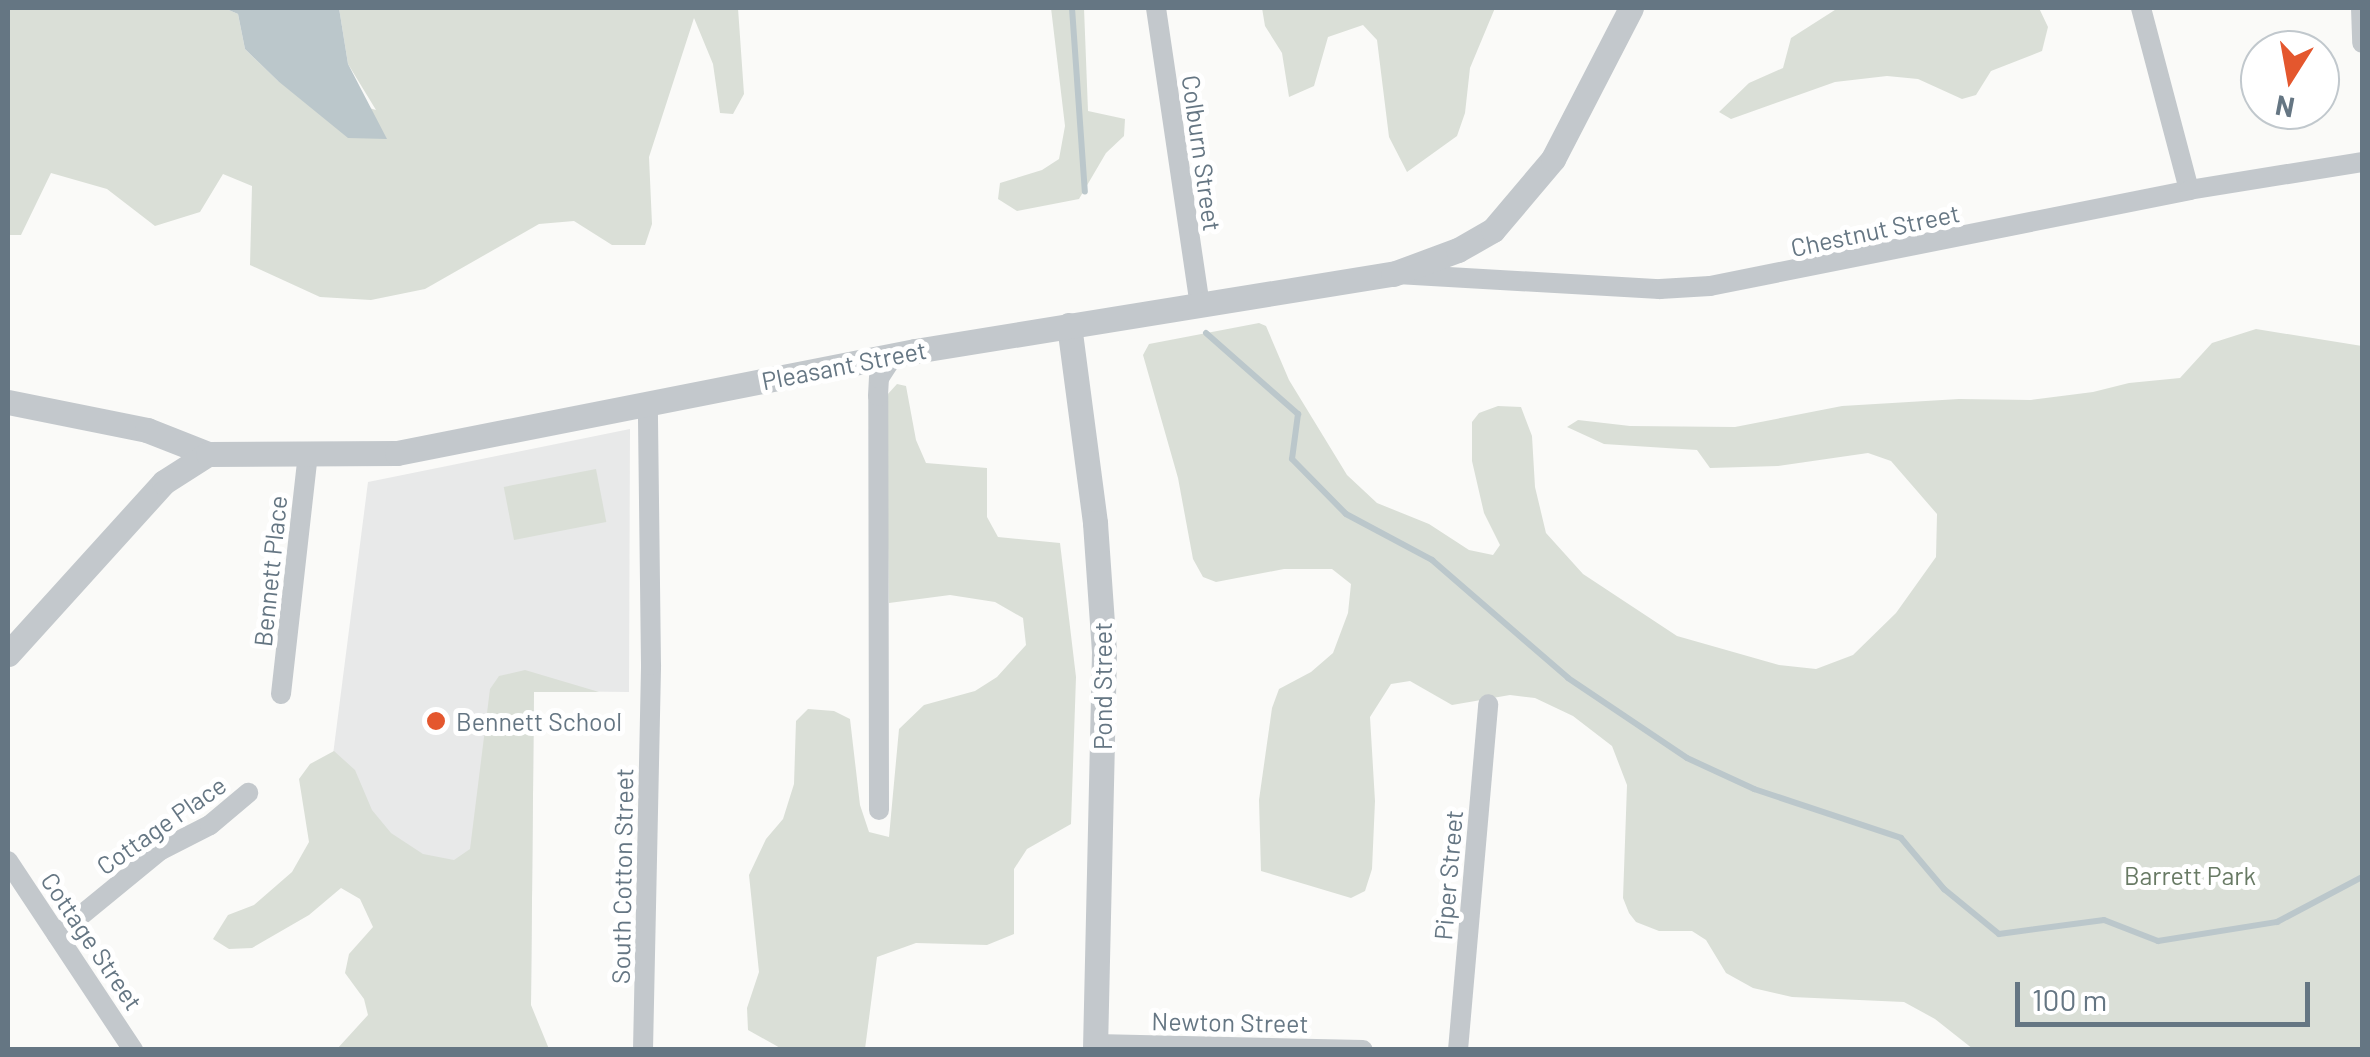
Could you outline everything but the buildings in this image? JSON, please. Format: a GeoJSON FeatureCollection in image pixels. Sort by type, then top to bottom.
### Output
{"type":"FeatureCollection","features":[{"type":"Feature","properties":{"kind":"street","name":"Colburn Street"},"geometry":{"type":"LineString","coordinates":[[1156,8],[1200,305]]}},
{"type":"Feature","properties":{"kind":"street","name":"Pleasant Street"},"geometry":{"type":"LineString","coordinates":[[208,454],[397,453],[894,355],[1393,274],[1458,250],[1494,230],[1553,159],[1631,8]]}},
{"type":"Feature","properties":{"kind":"street"},"geometry":{"type":"LineString","coordinates":[[2141,8],[2189,190]]}},
{"type":"Feature","properties":{"kind":"street"},"geometry":{"type":"LineString","coordinates":[[2361,8],[2362,43]]}},
{"type":"Feature","properties":{"kind":"street","name":"Chestnut Street"},"geometry":{"type":"LineString","coordinates":[[1393,274],[1624,288],[1710,286],[2189,190],[2362,162]]}},
{"type":"Feature","properties":{"kind":"street","name":"Pond Street"},"geometry":{"type":"LineString","coordinates":[[1069,325],[1095,522],[1104,652],[1096,1047]]}},
{"type":"Feature","properties":{"kind":"street"},"geometry":{"type":"LineString","coordinates":[[879,810],[878,396],[879,378],[894,355]]}},
{"type":"Feature","properties":{"kind":"street"},"geometry":{"type":"LineString","coordinates":[[8,402],[147,430],[208,454]]}},
{"type":"Feature","properties":{"kind":"street","name":"South Cotton Street"},"geometry":{"type":"LineString","coordinates":[[644,1050],[651,665],[648,404]]}},
{"type":"Feature","properties":{"kind":"street","name":"Bennett Place"},"geometry":{"type":"LineString","coordinates":[[281,694],[308,453]]}},
{"type":"Feature","properties":{"kind":"street"},"geometry":{"type":"LineString","coordinates":[[8,654],[164,482],[208,454]]}},
{"type":"Feature","properties":{"kind":"street","name":"Piper Street"},"geometry":{"type":"LineString","coordinates":[[1458,1050],[1488,704]]}},
{"type":"Feature","properties":{"kind":"street","name":"Cottage Place"},"geometry":{"type":"LineString","coordinates":[[57,935],[161,850],[210,825],[248,794]]}},
{"type":"Feature","properties":{"kind":"street","name":"Cottage Street"},"geometry":{"type":"LineString","coordinates":[[8,862],[133,1050]]}},
{"type":"Feature","properties":{"kind":"street","name":"Newton Street"},"geometry":{"type":"LineString","coordinates":[[1096,1047],[1363,1050]]}},
{"type":"Feature","properties":{"kind":"shaded area"},"geometry":{"type":"Polygon","coordinates":[[[224,8],[339,8],[348,64],[387,139],[348,138],[245,49],[238,14],[224,8]]]}},
{"type":"Feature","properties":{"kind":"shaded area","name":"Bennett School"},"geometry":{"type":"Polygon","coordinates":[[[630,429],[629,692],[534,691],[531,1005],[325,817],[368,482],[630,429]]]}},
{"type":"Feature","properties":{"kind":"green space"},"geometry":{"type":"Polygon","coordinates":[[[8,8],[224,8],[238,14],[245,49],[278,81],[376,110],[348,64],[339,8],[738,8],[744,94],[733,114],[720,113],[713,64],[694,18],[649,157],[652,224],[645,245],[612,245],[574,221],[539,224],[425,289],[371,300],[320,297],[250,265],[252,186],[223,174],[200,212],[155,226],[107,189],[51,173],[21,235],[8,235],[8,8]]]}},
{"type":"Feature","properties":{"kind":"green space"},"geometry":{"type":"Polygon","coordinates":[[[1051,8],[1084,8],[1088,111],[1125,119],[1124,136],[1106,153],[1079,199],[1017,211],[998,199],[1000,183],[1042,170],[1059,159],[1065,126],[1051,8]]]}},
{"type":"Feature","properties":{"kind":"green space"},"geometry":{"type":"Polygon","coordinates":[[[1262,8],[1495,8],[1470,68],[1465,113],[1457,136],[1407,172],[1389,137],[1377,40],[1363,25],[1328,37],[1314,86],[1289,97],[1282,53],[1265,26],[1262,8]]]}},
{"type":"Feature","properties":{"kind":"green space"},"geometry":{"type":"Polygon","coordinates":[[[1838,8],[2039,8],[2048,27],[2042,51],[1991,71],[1976,95],[1962,99],[1918,79],[1887,76],[1835,82],[1731,119],[1719,112],[1749,83],[1783,68],[1791,38],[1838,8]]]}},
{"type":"Feature","properties":{"kind":"green space","name":"Barrett Park"},"geometry":{"type":"Polygon","coordinates":[[[1259,323],[1266,326],[1289,380],[1347,475],[1377,503],[1429,524],[1469,550],[1493,555],[1500,545],[1484,513],[1472,461],[1472,422],[1479,413],[1498,406],[1521,407],[1532,436],[1535,487],[1546,533],[1583,574],[1677,636],[1779,665],[1816,669],[1853,655],[1896,613],[1936,557],[1937,514],[1891,461],[1868,453],[1778,466],[1710,468],[1697,450],[1604,444],[1567,427],[1578,420],[1630,426],[1735,427],[1842,406],[1959,399],[2031,400],[2093,392],[2129,383],[2180,378],[2212,343],[2256,329],[2362,346],[2362,1049],[1973,1049],[1935,1019],[1904,1002],[1792,997],[1753,988],[1726,973],[1706,940],[1692,931],[1659,931],[1636,922],[1629,913],[1623,898],[1627,785],[1612,746],[1573,716],[1535,698],[1510,695],[1452,705],[1410,681],[1391,684],[1370,717],[1375,801],[1372,869],[1365,891],[1351,898],[1261,871],[1259,800],[1272,708],[1279,689],[1311,672],[1333,653],[1348,613],[1351,584],[1332,569],[1284,569],[1216,582],[1203,577],[1193,559],[1178,478],[1143,355],[1149,344],[1259,323]]]}},
{"type":"Feature","properties":{"kind":"green space"},"geometry":{"type":"Polygon","coordinates":[[[897,384],[906,386],[916,440],[926,463],[987,468],[987,517],[998,537],[1060,543],[1076,677],[1071,824],[1027,849],[1014,869],[1014,934],[987,945],[916,943],[877,957],[865,1049],[782,1049],[748,1030],[747,1008],[759,972],[749,875],[766,839],[783,819],[794,784],[796,721],[808,709],[834,711],[850,719],[860,805],[869,832],[889,837],[899,729],[924,705],[975,691],[997,677],[1026,645],[1023,618],[995,602],[950,595],[889,603],[887,395],[897,384]]]}},
{"type":"Feature","properties":{"kind":"green space"},"geometry":{"type":"Polygon","coordinates":[[[596,469],[606,522],[514,540],[504,487],[596,469]]]}},
{"type":"Feature","properties":{"kind":"green space"},"geometry":{"type":"Polygon","coordinates":[[[525,670],[599,692],[534,692],[531,1005],[549,1049],[337,1049],[368,1015],[364,999],[345,973],[349,954],[373,927],[360,899],[341,888],[309,915],[252,948],[229,949],[213,939],[228,915],[254,905],[292,872],[309,842],[299,779],[310,764],[334,751],[355,770],[372,810],[391,833],[423,854],[454,860],[470,849],[490,689],[499,676],[525,670]]]}},
{"type":"Feature","properties":{"kind":"waterway"},"geometry":{"type":"LineString","coordinates":[[1072,8],[1085,192]]}},
{"type":"Feature","properties":{"kind":"waterway"},"geometry":{"type":"LineString","coordinates":[[1206,333],[1298,414],[1292,459],[1346,514],[1432,560],[1568,678],[1687,758],[1754,789],[1901,838],[1944,889],[1999,934],[2104,920],[2158,941],[2277,922],[2362,877]]}},
{"type":"Feature","properties":{"kind":"place","name":"Bennett School"},"geometry":{"type":"Point","coordinates":[436,721]}}]}
